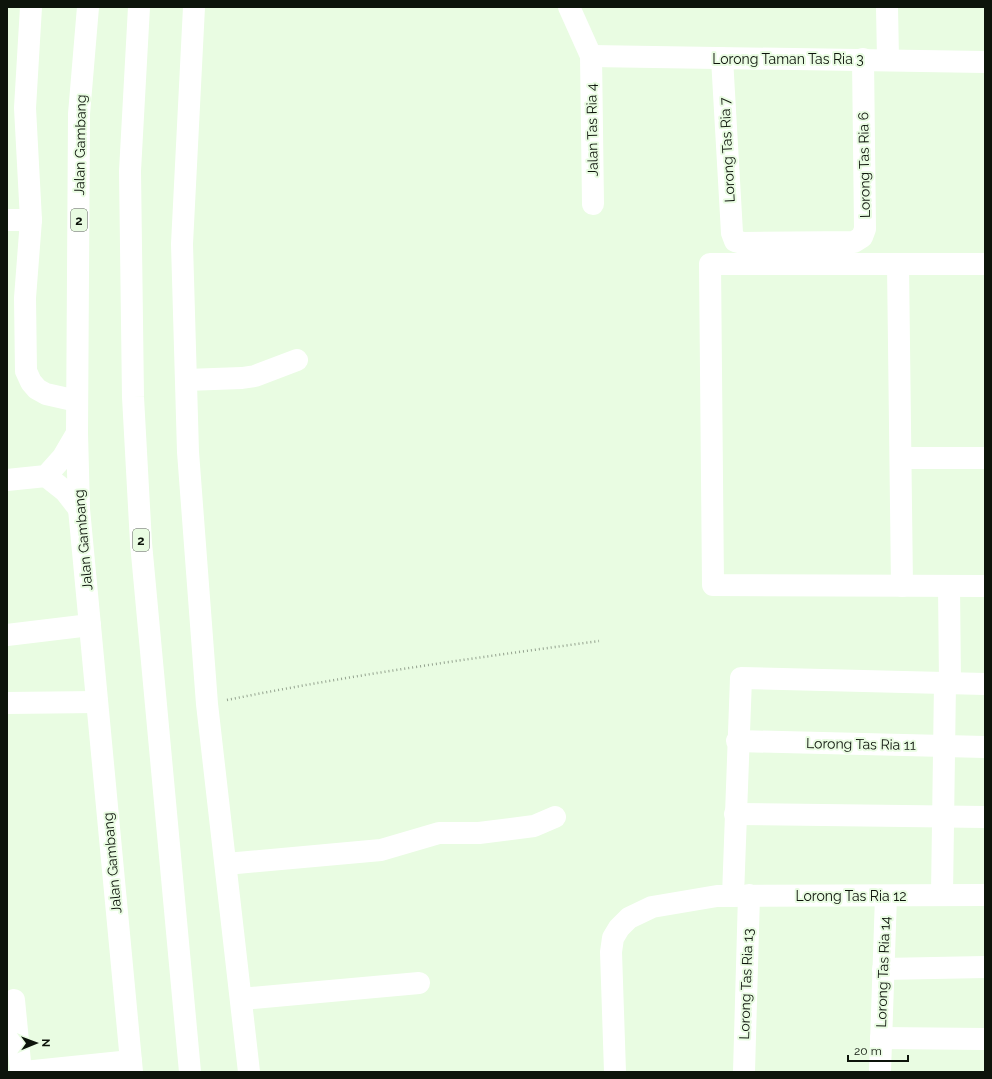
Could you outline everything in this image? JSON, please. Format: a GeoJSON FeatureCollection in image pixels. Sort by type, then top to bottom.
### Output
{"type":"FeatureCollection","features":[{"type":"Feature","properties":{"kind":"main road"},"geometry":{"type":"LineString","coordinates":[[31,7],[25,108],[17,150],[31,220],[16,299],[26,371],[31,382],[37,390],[46,394],[77,401]]}},
{"type":"Feature","properties":{"kind":"main road","name":"Jalan Gambang"},"geometry":{"type":"LineString","coordinates":[[88,7],[79,114],[77,401],[79,509],[132,1067]]}},
{"type":"Feature","properties":{"kind":"main road","name":"2"},"geometry":{"type":"LineString","coordinates":[[139,7],[130,171],[133,398],[142,543],[190,1072]]}},
{"type":"Feature","properties":{"kind":"main road"},"geometry":{"type":"LineString","coordinates":[[194,7],[182,244],[188,452],[208,704],[249,1072]]}},
{"type":"Feature","properties":{"kind":"main road"},"geometry":{"type":"LineString","coordinates":[[569,7],[591,56]]}},
{"type":"Feature","properties":{"kind":"main road"},"geometry":{"type":"LineString","coordinates":[[887,7],[888,59]]}},
{"type":"Feature","properties":{"kind":"main road","name":"Lorong Taman Tas Ria 3"},"geometry":{"type":"LineString","coordinates":[[591,56],[888,59],[985,62]]}},
{"type":"Feature","properties":{"kind":"main road","name":"Jalan Tas Ria 4"},"geometry":{"type":"LineString","coordinates":[[591,56],[593,204]]}},
{"type":"Feature","properties":{"kind":"main road","name":"Lorong Tas Ria 7"},"geometry":{"type":"LineString","coordinates":[[722,58],[732,233],[735,241]]}},
{"type":"Feature","properties":{"kind":"main road","name":"Lorong Tas Ria 6"},"geometry":{"type":"LineString","coordinates":[[735,241],[743,243],[854,242],[862,237],[865,229],[863,59]]}},
{"type":"Feature","properties":{"kind":"main road"},"geometry":{"type":"LineString","coordinates":[[7,220],[31,220]]}},
{"type":"Feature","properties":{"kind":"main road"},"geometry":{"type":"LineString","coordinates":[[985,264],[710,264],[713,586],[985,586]]}},
{"type":"Feature","properties":{"kind":"main road"},"geometry":{"type":"LineString","coordinates":[[898,264],[902,586]]}},
{"type":"Feature","properties":{"kind":"main road"},"geometry":{"type":"LineString","coordinates":[[186,380],[242,378],[255,376],[297,360]]}},
{"type":"Feature","properties":{"kind":"main road"},"geometry":{"type":"LineString","coordinates":[[7,480],[46,476],[64,457],[77,433]]}},
{"type":"Feature","properties":{"kind":"main road"},"geometry":{"type":"LineString","coordinates":[[901,458],[985,458]]}},
{"type":"Feature","properties":{"kind":"main road"},"geometry":{"type":"LineString","coordinates":[[46,476],[65,491],[79,509]]}},
{"type":"Feature","properties":{"kind":"main road"},"geometry":{"type":"LineString","coordinates":[[942,895],[943,746],[947,683],[949,586]]}},
{"type":"Feature","properties":{"kind":"main road"},"geometry":{"type":"LineString","coordinates":[[7,635],[90,625]]}},
{"type":"Feature","properties":{"kind":"main road","name":"Lorong Tas Ria 13"},"geometry":{"type":"LineString","coordinates":[[744,1072],[733,896],[737,741],[741,678],[947,683]]}},
{"type":"Feature","properties":{"kind":"main road"},"geometry":{"type":"LineString","coordinates":[[947,683],[985,684]]}},
{"type":"Feature","properties":{"kind":"main road"},"geometry":{"type":"LineString","coordinates":[[7,703],[97,702]]}},
{"type":"Feature","properties":{"kind":"main road","name":"Lorong Tas Ria 11"},"geometry":{"type":"LineString","coordinates":[[737,741],[985,747]]}},
{"type":"Feature","properties":{"kind":"main road"},"geometry":{"type":"LineString","coordinates":[[735,814],[985,817]]}},
{"type":"Feature","properties":{"kind":"main road"},"geometry":{"type":"LineString","coordinates":[[226,864],[382,850],[439,833],[479,833],[534,826],[555,817]]}},
{"type":"Feature","properties":{"kind":"main road","name":"Lorong Tas Ria 12"},"geometry":{"type":"LineString","coordinates":[[615,1072],[611,952],[613,938],[619,928],[629,918],[652,907],[733,896],[985,895]]}},
{"type":"Feature","properties":{"kind":"main road","name":"Lorong Tas Ria 14"},"geometry":{"type":"LineString","coordinates":[[880,1072],[886,896]]}},
{"type":"Feature","properties":{"kind":"main road"},"geometry":{"type":"LineString","coordinates":[[883,968],[985,967]]}},
{"type":"Feature","properties":{"kind":"main road"},"geometry":{"type":"LineString","coordinates":[[241,999],[419,983]]}},
{"type":"Feature","properties":{"kind":"main road"},"geometry":{"type":"LineString","coordinates":[[14,1000],[21,1072]]}},
{"type":"Feature","properties":{"kind":"main road"},"geometry":{"type":"LineString","coordinates":[[881,1038],[985,1039]]}},
{"type":"Feature","properties":{"kind":"main road"},"geometry":{"type":"LineString","coordinates":[[24,1072],[132,1067]]}},
{"type":"Feature","properties":{"kind":"path"},"geometry":{"type":"LineString","coordinates":[[208,704],[367,674],[599,641]]}}]}
